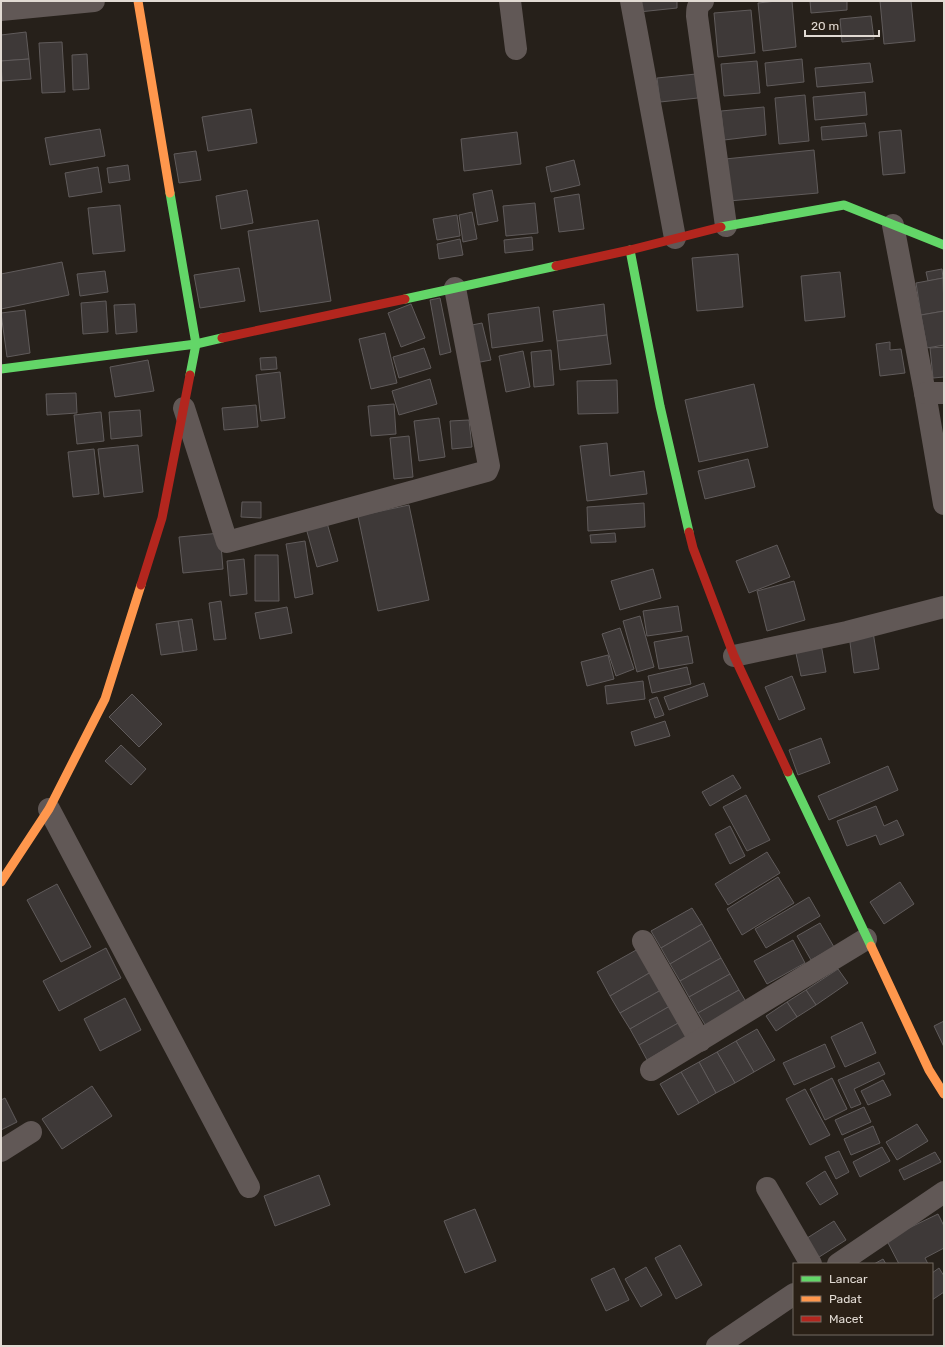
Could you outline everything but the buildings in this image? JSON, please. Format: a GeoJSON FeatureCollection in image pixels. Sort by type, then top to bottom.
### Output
{"type":"FeatureCollection","features":[{"type":"Feature","properties":{"kind":"street"},"geometry":{"type":"LineString","coordinates":[[1,10],[94,1]]}},
{"type":"Feature","properties":{"kind":"street"},"geometry":{"type":"LineString","coordinates":[[1,882],[49,809],[105,699],[162,518],[196,344],[138,1]]}},
{"type":"Feature","properties":{"kind":"street"},"geometry":{"type":"LineString","coordinates":[[510,1],[516,49]]}},
{"type":"Feature","properties":{"kind":"street"},"geometry":{"type":"LineString","coordinates":[[631,1],[675,238]]}},
{"type":"Feature","properties":{"kind":"street"},"geometry":{"type":"LineString","coordinates":[[703,1],[697,9],[697,16],[726,226]]}},
{"type":"Feature","properties":{"kind":"street"},"geometry":{"type":"LineString","coordinates":[[1,370],[196,344],[630,250],[726,226],[844,205],[944,246]]}},
{"type":"Feature","properties":{"kind":"street"},"geometry":{"type":"LineString","coordinates":[[893,224],[935,393],[944,504]]}},
{"type":"Feature","properties":{"kind":"street"},"geometry":{"type":"LineString","coordinates":[[630,250],[660,406],[693,548],[734,656],[866,939],[929,1070],[944,1094]]}},
{"type":"Feature","properties":{"kind":"street"},"geometry":{"type":"LineString","coordinates":[[184,408],[227,542],[487,471],[489,466],[455,288]]}},
{"type":"Feature","properties":{"kind":"street"},"geometry":{"type":"LineString","coordinates":[[734,656],[847,632],[944,607]]}},
{"type":"Feature","properties":{"kind":"street"},"geometry":{"type":"LineString","coordinates":[[49,809],[249,1187]]}},
{"type":"Feature","properties":{"kind":"street"},"geometry":{"type":"LineString","coordinates":[[651,1070],[866,939]]}},
{"type":"Feature","properties":{"kind":"street"},"geometry":{"type":"LineString","coordinates":[[643,941],[700,1041]]}},
{"type":"Feature","properties":{"kind":"street"},"geometry":{"type":"LineString","coordinates":[[1,1151],[31,1132]]}},
{"type":"Feature","properties":{"kind":"street"},"geometry":{"type":"LineString","coordinates":[[767,1188],[810,1263]]}},
{"type":"Feature","properties":{"kind":"street"},"geometry":{"type":"LineString","coordinates":[[839,1263],[944,1192]]}},
{"type":"Feature","properties":{"kind":"street"},"geometry":{"type":"LineString","coordinates":[[717,1346],[793,1295]]}},
{"type":"Feature","properties":{"kind":"traffic: fast"},"geometry":{"type":"LineString","coordinates":[[170,193],[196,344],[190,375]]}},
{"type":"Feature","properties":{"kind":"traffic: fast"},"geometry":{"type":"LineString","coordinates":[[721,227],[844,205],[944,245]]}},
{"type":"Feature","properties":{"kind":"traffic: fast"},"geometry":{"type":"LineString","coordinates":[[630,250],[660,406],[689,532]]}},
{"type":"Feature","properties":{"kind":"traffic: fast"},"geometry":{"type":"LineString","coordinates":[[405,299],[556,266]]}},
{"type":"Feature","properties":{"kind":"traffic: fast"},"geometry":{"type":"LineString","coordinates":[[1,369],[196,344],[222,338]]}},
{"type":"Feature","properties":{"kind":"traffic: fast"},"geometry":{"type":"LineString","coordinates":[[788,772],[871,946]]}},
{"type":"Feature","properties":{"kind":"traffic: slow"},"geometry":{"type":"LineString","coordinates":[[138,1],[170,193]]}},
{"type":"Feature","properties":{"kind":"traffic: slow"},"geometry":{"type":"LineString","coordinates":[[1,882],[49,809],[105,699],[141,585]]}},
{"type":"Feature","properties":{"kind":"traffic: slow"},"geometry":{"type":"LineString","coordinates":[[871,946],[929,1070],[944,1094]]}},
{"type":"Feature","properties":{"kind":"traffic: jam"},"geometry":{"type":"LineString","coordinates":[[556,266],[630,250],[721,227]]}},
{"type":"Feature","properties":{"kind":"traffic: jam"},"geometry":{"type":"LineString","coordinates":[[222,338],[405,299]]}},
{"type":"Feature","properties":{"kind":"traffic: jam"},"geometry":{"type":"LineString","coordinates":[[141,585],[162,518],[190,375]]}},
{"type":"Feature","properties":{"kind":"traffic: jam"},"geometry":{"type":"LineString","coordinates":[[689,532],[693,548],[734,656],[788,772]]}}]}
